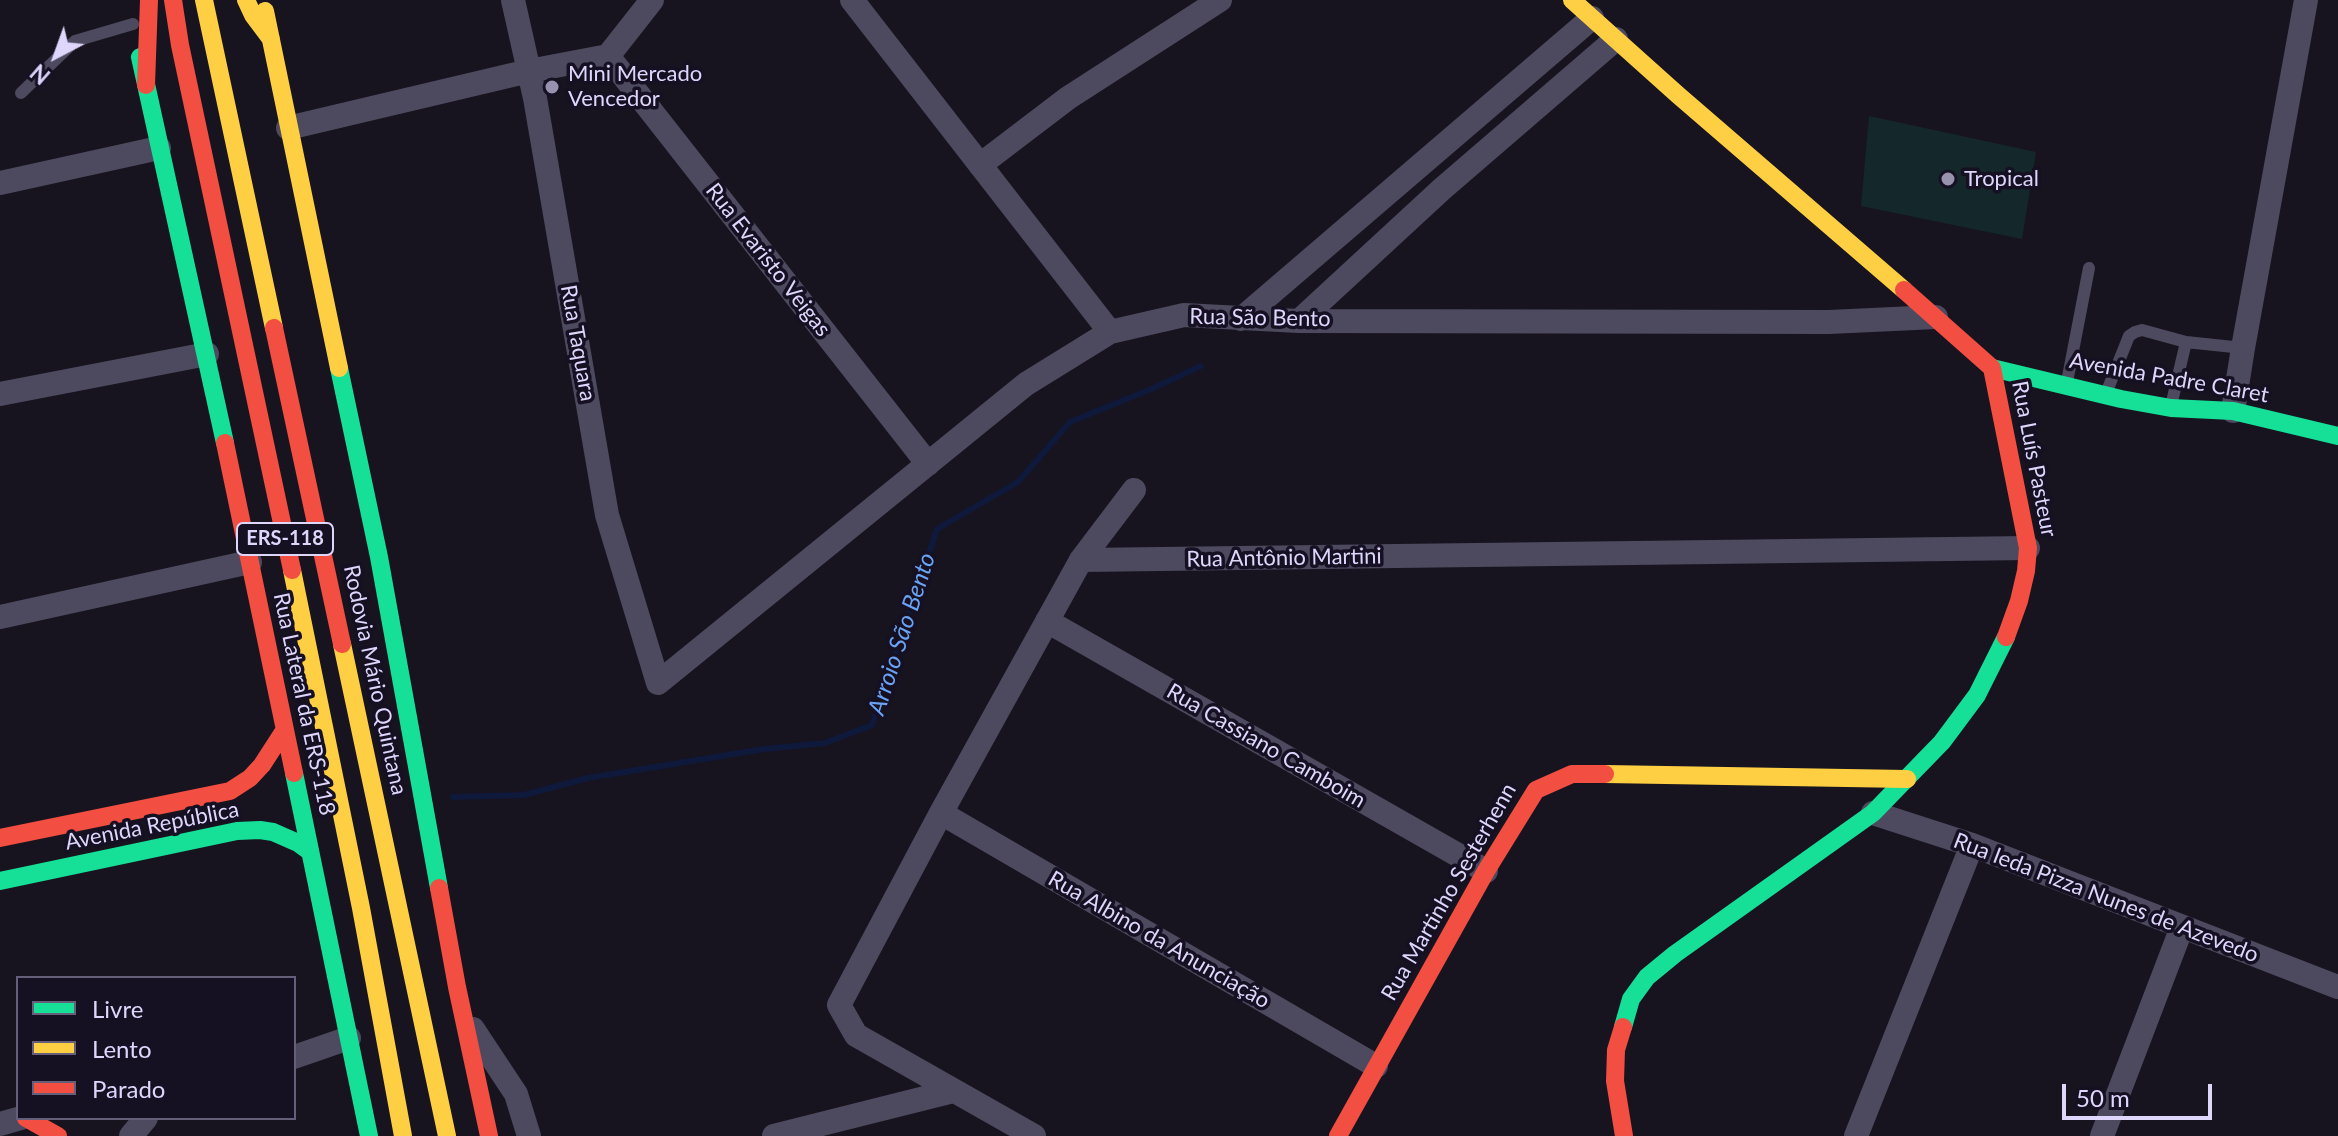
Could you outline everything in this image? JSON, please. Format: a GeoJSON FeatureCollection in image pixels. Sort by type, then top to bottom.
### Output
{"type":"FeatureCollection","features":[{"type":"Feature","properties":{"kind":"main road"},"geometry":{"type":"LineString","coordinates":[[146,85],[149,0]]}},
{"type":"Feature","properties":{"kind":"main road","name":"ERS-118"},"geometry":{"type":"LineString","coordinates":[[173,0],[306,636],[403,1136]]}},
{"type":"Feature","properties":{"kind":"main road","name":"Rodovia Mário Quintana"},"geometry":{"type":"LineString","coordinates":[[204,0],[447,1136]]}},
{"type":"Feature","properties":{"kind":"main road"},"geometry":{"type":"LineString","coordinates":[[246,0],[271,39]]}},
{"type":"Feature","properties":{"kind":"main road"},"geometry":{"type":"LineString","coordinates":[[263,0],[379,557],[462,1012],[489,1136]]}},
{"type":"Feature","properties":{"kind":"main road","name":"Rua Luís Pasteur"},"geometry":{"type":"LineString","coordinates":[[1572,0],[1992,368],[2028,548],[2019,601],[2002,647],[1977,695],[1942,742],[1873,813],[1675,954],[1647,977],[1631,999],[1616,1050],[1615,1081],[1624,1136]]}},
{"type":"Feature","properties":{"kind":"main road","name":"Rua Lateral da ERS-118"},"geometry":{"type":"LineString","coordinates":[[131,18],[207,354],[369,1136]]}},
{"type":"Feature","properties":{"kind":"main road","name":"Avenida Padre Claret"},"geometry":{"type":"LineString","coordinates":[[1992,368],[2171,408],[2233,411],[2338,436]]}},
{"type":"Feature","properties":{"kind":"main road","name":"Avenida República"},"geometry":{"type":"LineString","coordinates":[[0,881],[141,830],[230,791],[250,778],[262,765],[284,731]]}},
{"type":"Feature","properties":{"kind":"main road","name":"Rua Martinho Sesterhenn"},"geometry":{"type":"LineString","coordinates":[[1338,1136],[1486,871],[1536,790],[1572,774],[1907,779]]}},
{"type":"Feature","properties":{"kind":"main road","name":"Avenida República"},"geometry":{"type":"LineString","coordinates":[[0,838],[141,830],[260,830],[273,832],[309,851]]}},
{"type":"Feature","properties":{"kind":"main road"},"geometry":{"type":"LineString","coordinates":[[29,1120],[58,1136]]}},
{"type":"Feature","properties":{"kind":"street","name":"Rua Taquara"},"geometry":{"type":"LineString","coordinates":[[513,0],[529,71],[607,515],[658,683]]}},
{"type":"Feature","properties":{"kind":"street"},"geometry":{"type":"LineString","coordinates":[[288,128],[529,71],[608,56],[652,0]]}},
{"type":"Feature","properties":{"kind":"street"},"geometry":{"type":"LineString","coordinates":[[852,0],[1110,332]]}},
{"type":"Feature","properties":{"kind":"street"},"geometry":{"type":"LineString","coordinates":[[980,165],[1190,8],[1220,0]]}},
{"type":"Feature","properties":{"kind":"street"},"geometry":{"type":"LineString","coordinates":[[2233,411],[2306,0]]}},
{"type":"Feature","properties":{"kind":"street"},"geometry":{"type":"LineString","coordinates":[[1241,319],[1592,18]]}},
{"type":"Feature","properties":{"kind":"street"},"geometry":{"type":"LineString","coordinates":[[1299,321],[1442,189],[1616,39]]}},
{"type":"Feature","properties":{"kind":"street","name":"Rua Evaristo Veigas"},"geometry":{"type":"LineString","coordinates":[[608,56],[928,464]]}},
{"type":"Feature","properties":{"kind":"street"},"geometry":{"type":"LineString","coordinates":[[0,183],[159,148]]}},
{"type":"Feature","properties":{"kind":"street"},"geometry":{"type":"LineString","coordinates":[[1420,165],[1442,189]]}},
{"type":"Feature","properties":{"kind":"street","name":"Rua São Bento"},"geometry":{"type":"LineString","coordinates":[[658,683],[1026,384],[1110,332],[1184,315],[1299,321],[1829,322],[1936,317]]}},
{"type":"Feature","properties":{"kind":"street"},"geometry":{"type":"LineString","coordinates":[[0,394],[207,354]]}},
{"type":"Feature","properties":{"kind":"street"},"geometry":{"type":"LineString","coordinates":[[1034,1136],[856,1035],[839,1005],[1081,560],[1134,490]]}},
{"type":"Feature","properties":{"kind":"street","name":"Rua Antônio Martini"},"geometry":{"type":"LineString","coordinates":[[1081,560],[2028,548]]}},
{"type":"Feature","properties":{"kind":"street"},"geometry":{"type":"LineString","coordinates":[[0,617],[250,562]]}},
{"type":"Feature","properties":{"kind":"street","name":"Rua Cassiano Camboim"},"geometry":{"type":"LineString","coordinates":[[1047,621],[1486,871]]}},
{"type":"Feature","properties":{"kind":"street","name":"Rua Albino da Anunciação"},"geometry":{"type":"LineString","coordinates":[[941,813],[1376,1066]]}},
{"type":"Feature","properties":{"kind":"street","name":"Rua Ieda Pizza Nunes de Azevedo"},"geometry":{"type":"LineString","coordinates":[[1873,813],[1972,845],[2338,987]]}},
{"type":"Feature","properties":{"kind":"street"},"geometry":{"type":"LineString","coordinates":[[1856,1136],[1972,845]]}},
{"type":"Feature","properties":{"kind":"street"},"geometry":{"type":"LineString","coordinates":[[2102,1136],[2182,927]]}},
{"type":"Feature","properties":{"kind":"street"},"geometry":{"type":"LineString","coordinates":[[462,1012],[516,1094],[529,1136]]}},
{"type":"Feature","properties":{"kind":"street"},"geometry":{"type":"LineString","coordinates":[[296,1056],[349,1038]]}},
{"type":"Feature","properties":{"kind":"street"},"geometry":{"type":"LineString","coordinates":[[774,1136],[953,1091]]}},
{"type":"Feature","properties":{"kind":"street"},"geometry":{"type":"LineString","coordinates":[[131,1136],[144,1120]]}},
{"type":"Feature","properties":{"kind":"lane"},"geometry":{"type":"LineString","coordinates":[[21,93],[75,41],[131,18]]}},
{"type":"Feature","properties":{"kind":"lane"},"geometry":{"type":"LineString","coordinates":[[2066,386],[2089,268]]}},
{"type":"Feature","properties":{"kind":"lane"},"geometry":{"type":"LineString","coordinates":[[2106,395],[2129,336],[2135,332],[2142,330],[2186,342],[2243,348]]}},
{"type":"Feature","properties":{"kind":"lane"},"geometry":{"type":"LineString","coordinates":[[2171,408],[2186,342]]}},
{"type":"Feature","properties":{"kind":"green space","name":"Tropical"},"geometry":{"type":"Polygon","coordinates":[[[1869,116],[2036,152],[2022,239],[1861,206],[1869,116]]]}},
{"type":"Feature","properties":{"kind":"waterway","name":"Arroio São Bento"},"geometry":{"type":"LineString","coordinates":[[453,797],[524,795],[588,778],[764,749],[825,743],[872,725],[937,529],[1018,482],[1070,422],[1201,366]]}},
{"type":"Feature","properties":{"kind":"traffic: fast"},"geometry":{"type":"LineString","coordinates":[[140,57],[225,443]]}},
{"type":"Feature","properties":{"kind":"traffic: fast"},"geometry":{"type":"LineString","coordinates":[[339,368],[379,557],[439,888]]}},
{"type":"Feature","properties":{"kind":"traffic: fast"},"geometry":{"type":"LineString","coordinates":[[1992,368],[2121,399],[2171,408],[2233,411],[2338,436]]}},
{"type":"Feature","properties":{"kind":"traffic: fast"},"geometry":{"type":"LineString","coordinates":[[1623,1027],[1631,999],[1647,977],[1873,813],[1942,742],[1977,695],[2006,637]]}},
{"type":"Feature","properties":{"kind":"traffic: fast"},"geometry":{"type":"LineString","coordinates":[[294,773],[369,1136]]}},
{"type":"Feature","properties":{"kind":"traffic: fast"},"geometry":{"type":"LineString","coordinates":[[0,881],[237,831],[273,832],[309,851]]}},
{"type":"Feature","properties":{"kind":"traffic: slow"},"geometry":{"type":"LineString","coordinates":[[204,0],[274,328]]}},
{"type":"Feature","properties":{"kind":"traffic: slow"},"geometry":{"type":"LineString","coordinates":[[246,0],[271,39]]}},
{"type":"Feature","properties":{"kind":"traffic: slow"},"geometry":{"type":"LineString","coordinates":[[1572,0],[1904,290]]}},
{"type":"Feature","properties":{"kind":"traffic: slow"},"geometry":{"type":"LineString","coordinates":[[265,11],[339,368]]}},
{"type":"Feature","properties":{"kind":"traffic: slow"},"geometry":{"type":"LineString","coordinates":[[292,570],[361,908],[403,1136]]}},
{"type":"Feature","properties":{"kind":"traffic: slow"},"geometry":{"type":"LineString","coordinates":[[342,644],[447,1136]]}},
{"type":"Feature","properties":{"kind":"traffic: slow"},"geometry":{"type":"LineString","coordinates":[[1605,774],[1907,779]]}},
{"type":"Feature","properties":{"kind":"traffic: jam"},"geometry":{"type":"LineString","coordinates":[[146,85],[149,0]]}},
{"type":"Feature","properties":{"kind":"traffic: jam"},"geometry":{"type":"LineString","coordinates":[[173,0],[292,570]]}},
{"type":"Feature","properties":{"kind":"traffic: jam"},"geometry":{"type":"LineString","coordinates":[[1904,290],[1992,368],[2028,548],[2019,601],[2006,637]]}},
{"type":"Feature","properties":{"kind":"traffic: jam"},"geometry":{"type":"LineString","coordinates":[[274,328],[342,644]]}},
{"type":"Feature","properties":{"kind":"traffic: jam"},"geometry":{"type":"LineString","coordinates":[[225,443],[294,773]]}},
{"type":"Feature","properties":{"kind":"traffic: jam"},"geometry":{"type":"LineString","coordinates":[[0,838],[230,791],[250,778],[262,765],[284,731]]}},
{"type":"Feature","properties":{"kind":"traffic: jam"},"geometry":{"type":"LineString","coordinates":[[1338,1136],[1486,871],[1536,790],[1572,774],[1605,774]]}},
{"type":"Feature","properties":{"kind":"traffic: jam"},"geometry":{"type":"LineString","coordinates":[[439,888],[489,1136]]}},
{"type":"Feature","properties":{"kind":"traffic: jam"},"geometry":{"type":"LineString","coordinates":[[1623,1027],[1616,1050],[1615,1081],[1624,1136]]}},
{"type":"Feature","properties":{"kind":"traffic: jam"},"geometry":{"type":"LineString","coordinates":[[30,1120],[58,1136]]}},
{"type":"Feature","properties":{"kind":"place","name":"Mini Mercado Vencedor"},"geometry":{"type":"Point","coordinates":[552,87]}},
{"type":"Feature","properties":{"kind":"place","name":"Tropical"},"geometry":{"type":"Point","coordinates":[1948,179]}}]}
